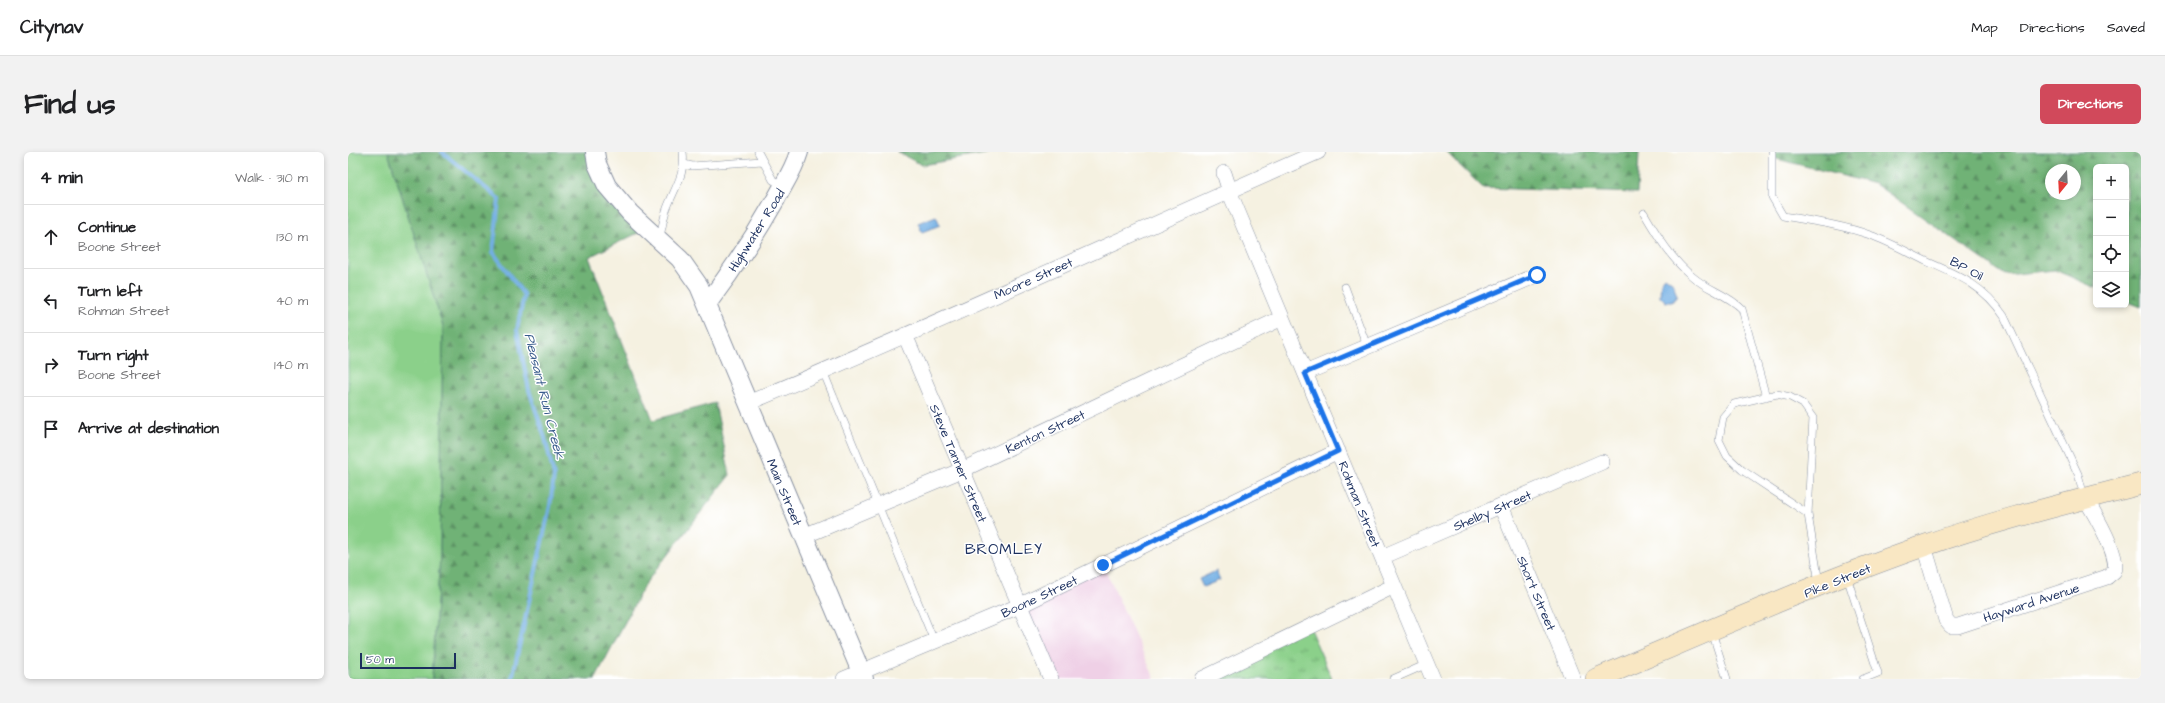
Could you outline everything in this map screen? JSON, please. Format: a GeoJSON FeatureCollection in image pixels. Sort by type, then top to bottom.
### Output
{"type":"FeatureCollection","features":[{"type":"Feature","properties":{"kind":"main road","name":"Pike Street"},"geometry":{"type":"LineString","coordinates":[[1596,679],[1712,630],[1924,546],[2085,498],[2141,484]]}},
{"type":"Feature","properties":{"kind":"street","name":"Main Street"},"geometry":{"type":"LineString","coordinates":[[595,152],[597,164],[607,186],[630,213],[659,239],[690,272],[699,286],[862,675]]}},
{"type":"Feature","properties":{"kind":"street","name":"Highwater Road"},"geometry":{"type":"LineString","coordinates":[[707,304],[751,242],[783,186],[799,152]]}},
{"type":"Feature","properties":{"kind":"street","name":"Moore Street"},"geometry":{"type":"LineString","coordinates":[[748,403],[1318,152]]}},
{"type":"Feature","properties":{"kind":"street","name":"Rohman Street"},"geometry":{"type":"LineString","coordinates":[[1224,173],[1282,318],[1433,679]]}},
{"type":"Feature","properties":{"kind":"street"},"geometry":{"type":"LineString","coordinates":[[1305,373],[1537,275]]}},
{"type":"Feature","properties":{"kind":"street","name":"Kenton Street"},"geometry":{"type":"LineString","coordinates":[[804,536],[962,470],[1282,318]]}},
{"type":"Feature","properties":{"kind":"street","name":"Steve Tanner Street"},"geometry":{"type":"LineString","coordinates":[[905,335],[1051,679]]}},
{"type":"Feature","properties":{"kind":"street","name":"Boone Street"},"geometry":{"type":"LineString","coordinates":[[844,679],[862,675],[934,641],[1019,606],[1338,451]]}},
{"type":"Feature","properties":{"kind":"street","name":"Shelby Street"},"geometry":{"type":"LineString","coordinates":[[1382,557],[1602,462]]}},
{"type":"Feature","properties":{"kind":"street","name":"Hayward Avenue"},"geometry":{"type":"LineString","coordinates":[[1924,546],[1946,620],[1951,626],[1958,626],[2107,577],[2114,571],[2115,562],[2100,523],[2085,498]]}},
{"type":"Feature","properties":{"kind":"street","name":"Short Street"},"geometry":{"type":"LineString","coordinates":[[1501,506],[1573,679]]}},
{"type":"Feature","properties":{"kind":"street"},"geometry":{"type":"LineString","coordinates":[[1202,679],[1394,586]]}},
{"type":"Feature","properties":{"kind":"lane"},"geometry":{"type":"LineString","coordinates":[[659,239],[666,211],[684,164],[683,152]]}},
{"type":"Feature","properties":{"kind":"lane"},"geometry":{"type":"LineString","coordinates":[[758,152],[773,180],[783,186]]}},
{"type":"Feature","properties":{"kind":"lane","name":"BP Oil"},"geometry":{"type":"LineString","coordinates":[[1772,152],[1772,197],[1783,216],[1834,225],[1870,235],[1964,278],[1981,288],[1994,300],[2004,316],[2064,443],[2078,474],[2085,498]]}},
{"type":"Feature","properties":{"kind":"lane"},"geometry":{"type":"LineString","coordinates":[[684,164],[692,166],[762,161]]}},
{"type":"Feature","properties":{"kind":"lane"},"geometry":{"type":"LineString","coordinates":[[1644,214],[1664,247],[1693,278],[1732,299],[1742,309],[1766,397]]}},
{"type":"Feature","properties":{"kind":"lane"},"geometry":{"type":"LineString","coordinates":[[1345,287],[1367,346]]}},
{"type":"Feature","properties":{"kind":"lane"},"geometry":{"type":"LineString","coordinates":[[823,371],[934,641]]}},
{"type":"Feature","properties":{"kind":"lane"},"geometry":{"type":"LineString","coordinates":[[1808,514],[1742,470],[1727,456],[1719,440],[1723,418],[1734,404],[1777,394],[1790,397],[1804,404],[1812,418],[1808,514],[1820,587]]}},
{"type":"Feature","properties":{"kind":"lane"},"geometry":{"type":"LineString","coordinates":[[1846,576],[1878,673],[1863,679]]}},
{"type":"Feature","properties":{"kind":"lane"},"geometry":{"type":"LineString","coordinates":[[1712,630],[1728,679]]}},
{"type":"Feature","properties":{"kind":"lane"},"geometry":{"type":"LineString","coordinates":[[1393,679],[1427,664]]}},
{"type":"Feature","properties":{"kind":"shaded area"},"geometry":{"type":"Polygon","coordinates":[[[1103,565],[1155,679],[1051,679],[1019,606],[1103,565]]]}},
{"type":"Feature","properties":{"kind":"green space"},"geometry":{"type":"Polygon","coordinates":[[[348,152],[388,152],[443,326],[440,557],[432,679],[348,679],[348,152]]]}},
{"type":"Feature","properties":{"kind":"green space"},"geometry":{"type":"Polygon","coordinates":[[[388,152],[597,152],[607,186],[648,228],[589,257],[653,420],[715,403],[730,475],[645,584],[595,679],[432,679],[440,557],[443,326],[388,152]]]}},
{"type":"Feature","properties":{"kind":"green space"},"geometry":{"type":"Polygon","coordinates":[[[897,152],[997,152],[922,165],[897,152]]]}},
{"type":"Feature","properties":{"kind":"green space"},"geometry":{"type":"Polygon","coordinates":[[[1446,152],[1639,152],[1637,193],[1483,188],[1446,152]]]}},
{"type":"Feature","properties":{"kind":"green space"},"geometry":{"type":"Polygon","coordinates":[[[1772,152],[2141,152],[2141,307],[2129,302],[2129,164],[2093,164],[2093,287],[2055,270],[2005,275],[1875,184],[1773,158],[1772,152]]]}},
{"type":"Feature","properties":{"kind":"green space"},"geometry":{"type":"Polygon","coordinates":[[[1309,627],[1332,679],[1202,679],[1309,627]]]}},
{"type":"Feature","properties":{"kind":"water"},"geometry":{"type":"Polygon","coordinates":[[[936,216],[940,225],[922,232],[918,223],[936,216]]]}},
{"type":"Feature","properties":{"kind":"water"},"geometry":{"type":"Polygon","coordinates":[[[1665,277],[1673,283],[1677,296],[1672,302],[1666,302],[1660,296],[1661,282],[1665,277]]]}},
{"type":"Feature","properties":{"kind":"water"},"geometry":{"type":"Polygon","coordinates":[[[1216,571],[1220,580],[1203,587],[1199,579],[1216,571]]]}},
{"type":"Feature","properties":{"kind":"waterway","name":"Pleasant Run Creek"},"geometry":{"type":"LineString","coordinates":[[442,152],[499,199],[493,252],[524,295],[517,330],[529,390],[545,438],[554,476],[550,506],[512,679]]}},
{"type":"Feature","properties":{"kind":"district","name":"BROMLEY"},"geometry":{"type":"Point","coordinates":[1004,549]}},
{"type":"Feature","properties":{"kind":"route"},"geometry":{"type":"LineString","coordinates":[[1103,565],[1338,451],[1305,373],[1537,275]]}}]}
